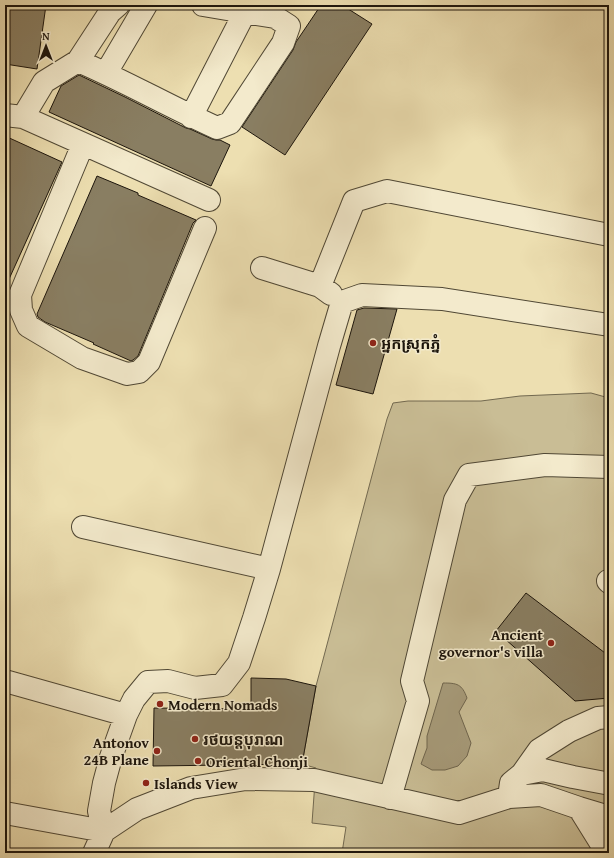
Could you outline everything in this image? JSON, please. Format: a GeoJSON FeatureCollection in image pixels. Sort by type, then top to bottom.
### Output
{"type":"FeatureCollection","features":[{"type":"Feature","properties":{"kind":"street"},"geometry":{"type":"LineString","coordinates":[[118,5],[110,12],[78,61],[44,82],[14,116],[83,144],[209,200]]}},
{"type":"Feature","properties":{"kind":"street"},"geometry":{"type":"LineString","coordinates":[[106,73],[146,5]]}},
{"type":"Feature","properties":{"kind":"street"},"geometry":{"type":"LineString","coordinates":[[78,61],[106,73],[191,117],[217,128],[230,123],[283,43],[289,26],[275,17],[203,5]]}},
{"type":"Feature","properties":{"kind":"street"},"geometry":{"type":"LineString","coordinates":[[191,117],[245,12]]}},
{"type":"Feature","properties":{"kind":"street"},"geometry":{"type":"LineString","coordinates":[[83,144],[20,295],[21,310],[28,326],[82,358],[127,374],[139,372],[149,362],[206,228]]}},
{"type":"Feature","properties":{"kind":"street"},"geometry":{"type":"LineString","coordinates":[[320,286],[354,201],[387,191],[609,235]]}},
{"type":"Feature","properties":{"kind":"street"},"geometry":{"type":"LineString","coordinates":[[262,268],[320,286],[342,302]]}},
{"type":"Feature","properties":{"kind":"street"},"geometry":{"type":"LineString","coordinates":[[342,302],[362,295],[442,299],[609,325]]}},
{"type":"Feature","properties":{"kind":"street"},"geometry":{"type":"LineString","coordinates":[[104,831],[100,811],[104,783],[111,757],[126,715],[134,699],[148,682],[168,681],[195,688],[222,685],[239,663],[269,569],[342,302]]}},
{"type":"Feature","properties":{"kind":"street"},"geometry":{"type":"LineString","coordinates":[[390,798],[418,701],[412,681],[455,500],[469,475],[545,465],[609,467]]}},
{"type":"Feature","properties":{"kind":"street"},"geometry":{"type":"LineString","coordinates":[[82,527],[269,569]]}},
{"type":"Feature","properties":{"kind":"street"},"geometry":{"type":"LineString","coordinates":[[5,681],[126,715]]}},
{"type":"Feature","properties":{"kind":"street"},"geometry":{"type":"LineString","coordinates":[[509,797],[511,783],[522,774],[539,750],[569,731],[598,718],[609,717]]}},
{"type":"Feature","properties":{"kind":"street"},"geometry":{"type":"LineString","coordinates":[[522,774],[543,770],[609,783]]}},
{"type":"Feature","properties":{"kind":"street"},"geometry":{"type":"LineString","coordinates":[[94,853],[104,831],[137,809],[191,788],[246,779],[314,780],[459,813],[509,797],[541,795],[609,817]]}},
{"type":"Feature","properties":{"kind":"street"},"geometry":{"type":"LineString","coordinates":[[579,808],[608,853]]}},
{"type":"Feature","properties":{"kind":"street"},"geometry":{"type":"LineString","coordinates":[[5,813],[104,831]]}},
{"type":"Feature","properties":{"kind":"shaded area"},"geometry":{"type":"Polygon","coordinates":[[[591,393],[609,398],[609,853],[342,853],[346,827],[312,823],[316,768],[302,764],[316,686],[387,419],[393,403],[408,401],[481,401],[520,396],[591,393]]]}},
{"type":"Feature","properties":{"kind":"shaded area"},"geometry":{"type":"Polygon","coordinates":[[[443,683],[458,685],[465,693],[467,698],[459,712],[471,743],[467,756],[458,766],[445,770],[432,770],[421,764],[427,748],[427,736],[443,683]]]}},
{"type":"Feature","properties":{"kind":"building"},"geometry":{"type":"Polygon","coordinates":[[[5,5],[46,5],[37,69],[5,64],[5,5]]]}},
{"type":"Feature","properties":{"kind":"building"},"geometry":{"type":"Polygon","coordinates":[[[321,5],[342,5],[372,24],[285,155],[242,127],[321,5]]]}},
{"type":"Feature","properties":{"kind":"building"},"geometry":{"type":"Polygon","coordinates":[[[79,75],[186,128],[230,145],[211,186],[49,112],[61,86],[79,75]]]}},
{"type":"Feature","properties":{"kind":"building"},"geometry":{"type":"Polygon","coordinates":[[[5,136],[62,162],[5,288],[5,136]]]}},
{"type":"Feature","properties":{"kind":"building"},"geometry":{"type":"Polygon","coordinates":[[[97,176],[196,220],[193,223],[138,356],[131,361],[45,322],[38,317],[37,314],[97,176]]]}},
{"type":"Feature","properties":{"kind":"building"},"geometry":{"type":"Polygon","coordinates":[[[364,308],[397,309],[373,394],[336,385],[357,310],[364,308]]]}},
{"type":"Feature","properties":{"kind":"building","name":"Ancient governor's villa"},"geometry":{"type":"Polygon","coordinates":[[[526,593],[609,656],[609,698],[575,701],[496,631],[526,593]]]}},
{"type":"Feature","properties":{"kind":"building"},"geometry":{"type":"Polygon","coordinates":[[[251,678],[286,679],[316,686],[302,764],[153,766],[154,708],[251,709],[251,678]]]}},
{"type":"Feature","properties":{"kind":"place","name":"អ្នកស្រុកភ្នំ"},"geometry":{"type":"Point","coordinates":[373,343]}},
{"type":"Feature","properties":{"kind":"place","name":"Ancient governor's villa"},"geometry":{"type":"Point","coordinates":[551,643]}},
{"type":"Feature","properties":{"kind":"place","name":"Modern Nomads"},"geometry":{"type":"Point","coordinates":[160,704]}},
{"type":"Feature","properties":{"kind":"place","name":"រថយន្តបុរាណ"},"geometry":{"type":"Point","coordinates":[195,739]}},
{"type":"Feature","properties":{"kind":"place","name":"Antonov 24B Plane"},"geometry":{"type":"Point","coordinates":[157,751]}},
{"type":"Feature","properties":{"kind":"place","name":"Oriental Chonji"},"geometry":{"type":"Point","coordinates":[198,761]}},
{"type":"Feature","properties":{"kind":"place","name":"Islands View"},"geometry":{"type":"Point","coordinates":[146,783]}}]}
